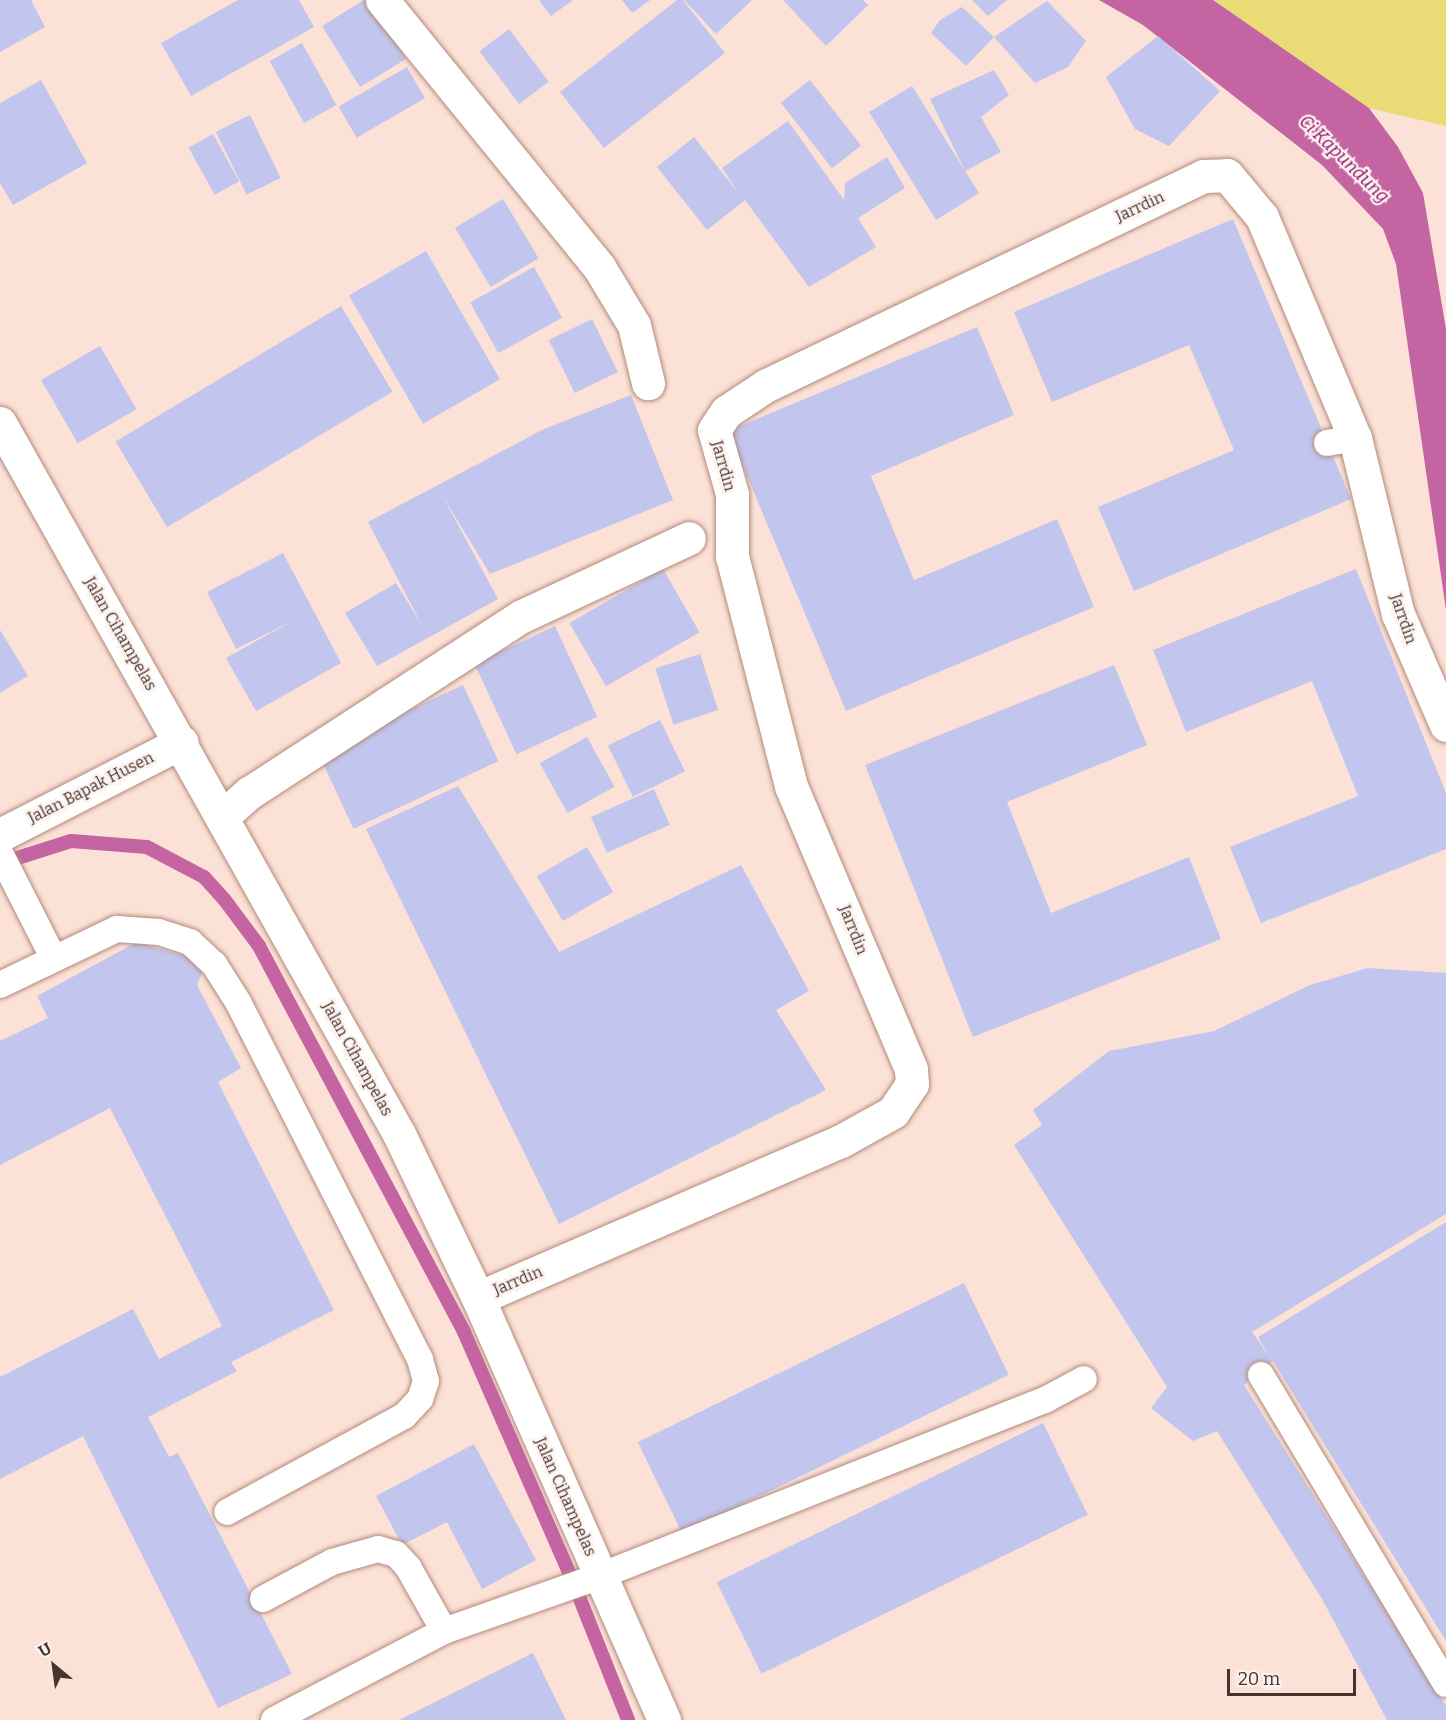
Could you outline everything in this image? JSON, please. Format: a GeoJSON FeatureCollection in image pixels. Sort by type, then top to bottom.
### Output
{"type":"FeatureCollection","features":[{"type":"Feature","properties":{"kind":"street"},"geometry":{"type":"LineString","coordinates":[[382,0],[599,267],[634,325],[648,383]]}},
{"type":"Feature","properties":{"kind":"street","name":"Jarrdin"},"geometry":{"type":"LineString","coordinates":[[478,1298],[841,1141],[893,1112],[912,1084],[911,1069],[791,786],[732,557],[732,494],[713,433],[726,411],[781,377],[1203,176],[1227,175],[1244,190],[1262,217],[1341,440],[1398,614],[1446,725]]}},
{"type":"Feature","properties":{"kind":"street","name":"Jalan Cihampelas"},"geometry":{"type":"LineString","coordinates":[[0,423],[182,742],[399,1134],[478,1298],[664,1720]]}},
{"type":"Feature","properties":{"kind":"street"},"geometry":{"type":"LineString","coordinates":[[222,817],[249,793],[522,616],[689,538]]}},
{"type":"Feature","properties":{"kind":"street","name":"Jalan Bapak Husen"},"geometry":{"type":"LineString","coordinates":[[0,835],[182,742]]}},
{"type":"Feature","properties":{"kind":"lane"},"geometry":{"type":"LineString","coordinates":[[0,853],[54,958]]}},
{"type":"Feature","properties":{"kind":"lane"},"geometry":{"type":"LineString","coordinates":[[0,985],[117,929],[159,932],[189,942],[214,964],[420,1359],[423,1390],[404,1416],[227,1512]]}},
{"type":"Feature","properties":{"kind":"lane"},"geometry":{"type":"LineString","coordinates":[[1261,1375],[1446,1684]]}},
{"type":"Feature","properties":{"kind":"lane"},"geometry":{"type":"LineString","coordinates":[[274,1720],[444,1631],[600,1576],[1045,1400],[1084,1379]]}},
{"type":"Feature","properties":{"kind":"lane"},"geometry":{"type":"LineString","coordinates":[[263,1599],[332,1562],[378,1549],[396,1554],[408,1567],[444,1631]]}},
{"type":"Feature","properties":{"kind":"shaded area"},"geometry":{"type":"Polygon","coordinates":[[[1213,0],[1446,0],[1446,126],[1369,108],[1213,0]]]}},
{"type":"Feature","properties":{"kind":"water","name":"Ci Kapundung"},"geometry":{"type":"Polygon","coordinates":[[[1099,0],[1213,0],[1369,108],[1398,147],[1423,193],[1446,329],[1446,610],[1396,264],[1383,229],[1322,165],[1143,25],[1099,0]]]}},
{"type":"Feature","properties":{"kind":"building"},"geometry":{"type":"Polygon","coordinates":[[[0,0],[31,0],[45,27],[0,52],[0,0]]]}},
{"type":"Feature","properties":{"kind":"building"},"geometry":{"type":"Polygon","coordinates":[[[238,0],[299,0],[314,27],[191,96],[161,43],[238,0]]]}},
{"type":"Feature","properties":{"kind":"building"},"geometry":{"type":"Polygon","coordinates":[[[364,0],[369,0],[406,59],[360,87],[322,26],[364,0]]]}},
{"type":"Feature","properties":{"kind":"building"},"geometry":{"type":"Polygon","coordinates":[[[539,0],[573,0],[551,16],[539,0]]]}},
{"type":"Feature","properties":{"kind":"building"},"geometry":{"type":"Polygon","coordinates":[[[622,0],[650,0],[632,13],[622,0]]]}},
{"type":"Feature","properties":{"kind":"building"},"geometry":{"type":"Polygon","coordinates":[[[677,0],[683,0],[725,53],[604,148],[560,92],[677,0]]]}},
{"type":"Feature","properties":{"kind":"building"},"geometry":{"type":"Polygon","coordinates":[[[684,0],[752,0],[716,34],[684,0]]]}},
{"type":"Feature","properties":{"kind":"building"},"geometry":{"type":"Polygon","coordinates":[[[783,0],[863,0],[868,5],[826,46],[783,0]]]}},
{"type":"Feature","properties":{"kind":"building"},"geometry":{"type":"Polygon","coordinates":[[[972,0],[1007,0],[988,16],[972,0]]]}},
{"type":"Feature","properties":{"kind":"building"},"geometry":{"type":"Polygon","coordinates":[[[1047,1],[1086,41],[1068,67],[1035,83],[994,37],[1047,1]]]}},
{"type":"Feature","properties":{"kind":"building"},"geometry":{"type":"Polygon","coordinates":[[[962,7],[994,37],[966,66],[931,33],[940,20],[962,7]]]}},
{"type":"Feature","properties":{"kind":"building"},"geometry":{"type":"Polygon","coordinates":[[[509,29],[549,82],[519,104],[479,51],[509,29]]]}},
{"type":"Feature","properties":{"kind":"building"},"geometry":{"type":"Polygon","coordinates":[[[1158,36],[1220,91],[1169,146],[1135,129],[1106,77],[1158,36]]]}},
{"type":"Feature","properties":{"kind":"building"},"geometry":{"type":"Polygon","coordinates":[[[302,43],[336,105],[304,123],[270,61],[302,43]]]}},
{"type":"Feature","properties":{"kind":"building"},"geometry":{"type":"Polygon","coordinates":[[[407,67],[425,98],[357,138],[339,106],[407,67]]]}},
{"type":"Feature","properties":{"kind":"building"},"geometry":{"type":"Polygon","coordinates":[[[994,70],[1009,95],[981,117],[1001,152],[965,171],[930,99],[994,70]]]}},
{"type":"Feature","properties":{"kind":"building"},"geometry":{"type":"Polygon","coordinates":[[[41,80],[87,163],[13,205],[0,183],[0,103],[41,80]]]}},
{"type":"Feature","properties":{"kind":"building"},"geometry":{"type":"Polygon","coordinates":[[[810,80],[861,145],[832,168],[781,103],[810,80]]]}},
{"type":"Feature","properties":{"kind":"building"},"geometry":{"type":"Polygon","coordinates":[[[912,86],[979,193],[936,220],[869,112],[912,86]]]}},
{"type":"Feature","properties":{"kind":"building"},"geometry":{"type":"Polygon","coordinates":[[[250,115],[281,178],[247,195],[216,132],[250,115]]]}},
{"type":"Feature","properties":{"kind":"building"},"geometry":{"type":"Polygon","coordinates":[[[788,121],[844,200],[845,183],[887,157],[905,188],[858,218],[876,247],[809,287],[745,200],[707,230],[657,167],[694,137],[739,194],[722,168],[788,121]]]}},
{"type":"Feature","properties":{"kind":"building"},"geometry":{"type":"Polygon","coordinates":[[[213,134],[239,181],[215,195],[189,148],[213,134]]]}},
{"type":"Feature","properties":{"kind":"building"},"geometry":{"type":"Polygon","coordinates":[[[503,199],[539,258],[491,287],[455,228],[503,199]]]}},
{"type":"Feature","properties":{"kind":"building"},"geometry":{"type":"Polygon","coordinates":[[[1233,219],[1351,499],[1134,591],[1098,507],[1234,450],[1189,345],[1052,402],[1014,312],[1233,219]]]}},
{"type":"Feature","properties":{"kind":"building"},"geometry":{"type":"Polygon","coordinates":[[[426,251],[500,379],[423,424],[349,296],[426,251]]]}},
{"type":"Feature","properties":{"kind":"building"},"geometry":{"type":"Polygon","coordinates":[[[534,267],[562,318],[498,353],[470,302],[534,267]]]}},
{"type":"Feature","properties":{"kind":"building"},"geometry":{"type":"Polygon","coordinates":[[[341,306],[393,392],[167,527],[116,441],[341,306]]]}},
{"type":"Feature","properties":{"kind":"building"},"geometry":{"type":"Polygon","coordinates":[[[592,319],[618,372],[575,393],[549,340],[592,319]]]}},
{"type":"Feature","properties":{"kind":"building"},"geometry":{"type":"Polygon","coordinates":[[[977,327],[1014,415],[871,476],[914,580],[1057,519],[1094,607],[846,711],[728,431],[977,327]]]}},
{"type":"Feature","properties":{"kind":"building"},"geometry":{"type":"Polygon","coordinates":[[[100,346],[136,409],[78,443],[41,380],[100,346]]]}},
{"type":"Feature","properties":{"kind":"building"},"geometry":{"type":"Polygon","coordinates":[[[631,395],[673,500],[490,574],[442,495],[498,599],[377,666],[345,613],[396,583],[423,627],[368,522],[544,429],[631,395]]]}},
{"type":"Feature","properties":{"kind":"building"},"geometry":{"type":"Polygon","coordinates":[[[283,553],[341,663],[256,711],[226,658],[294,620],[236,649],[207,592],[283,553]]]}},
{"type":"Feature","properties":{"kind":"building"},"geometry":{"type":"Polygon","coordinates":[[[663,569],[700,632],[606,686],[569,623],[663,569]]]}},
{"type":"Feature","properties":{"kind":"building"},"geometry":{"type":"Polygon","coordinates":[[[1356,569],[1446,793],[1446,849],[1261,923],[1230,847],[1358,796],[1312,681],[1186,732],[1153,650],[1356,569]]]}},
{"type":"Feature","properties":{"kind":"building"},"geometry":{"type":"Polygon","coordinates":[[[555,626],[597,717],[517,754],[474,664],[555,626]]]}},
{"type":"Feature","properties":{"kind":"building"},"geometry":{"type":"Polygon","coordinates":[[[0,630],[28,676],[0,693],[0,630]]]}},
{"type":"Feature","properties":{"kind":"building"},"geometry":{"type":"Polygon","coordinates":[[[700,654],[718,710],[674,725],[655,669],[700,654]]]}},
{"type":"Feature","properties":{"kind":"building"},"geometry":{"type":"Polygon","coordinates":[[[1114,665],[1147,745],[1007,802],[1051,913],[1189,857],[1221,939],[973,1037],[865,765],[1114,665]]]}},
{"type":"Feature","properties":{"kind":"building"},"geometry":{"type":"Polygon","coordinates":[[[463,685],[498,761],[353,829],[318,753],[463,685]]]}},
{"type":"Feature","properties":{"kind":"building"},"geometry":{"type":"Polygon","coordinates":[[[660,720],[685,771],[633,797],[608,745],[660,720]]]}},
{"type":"Feature","properties":{"kind":"building"},"geometry":{"type":"Polygon","coordinates":[[[587,737],[615,787],[567,813],[540,763],[587,737]]]}},
{"type":"Feature","properties":{"kind":"building"},"geometry":{"type":"Polygon","coordinates":[[[458,786],[559,952],[741,865],[809,991],[776,1010],[826,1090],[559,1224],[366,829],[458,786]]]}},
{"type":"Feature","properties":{"kind":"building"},"geometry":{"type":"Polygon","coordinates":[[[654,789],[670,825],[607,853],[591,817],[654,789]]]}},
{"type":"Feature","properties":{"kind":"building"},"geometry":{"type":"Polygon","coordinates":[[[587,847],[613,892],[563,921],[537,876],[587,847]]]}},
{"type":"Feature","properties":{"kind":"building"},"geometry":{"type":"Polygon","coordinates":[[[137,942],[188,957],[202,973],[197,985],[241,1068],[218,1082],[334,1310],[231,1362],[237,1371],[148,1417],[169,1457],[178,1453],[292,1674],[218,1708],[83,1436],[0,1479],[0,1377],[133,1309],[159,1359],[222,1326],[110,1108],[0,1165],[0,1041],[48,1018],[37,996],[137,942]]]}},
{"type":"Feature","properties":{"kind":"building"},"geometry":{"type":"Polygon","coordinates":[[[1368,968],[1446,973],[1446,1214],[1252,1332],[1269,1356],[1258,1337],[1446,1222],[1446,1641],[1273,1361],[1244,1385],[1446,1706],[1446,1720],[1387,1720],[1322,1599],[1217,1431],[1193,1441],[1151,1408],[1167,1387],[1014,1145],[1042,1125],[1033,1110],[1109,1051],[1214,1031],[1310,985],[1368,968]]]}},
{"type":"Feature","properties":{"kind":"building"},"geometry":{"type":"Polygon","coordinates":[[[964,1283],[1009,1375],[682,1534],[638,1442],[964,1283]]]}},
{"type":"Feature","properties":{"kind":"building"},"geometry":{"type":"Polygon","coordinates":[[[1043,1423],[1088,1515],[761,1674],[717,1582],[1043,1423]]]}},
{"type":"Feature","properties":{"kind":"building"},"geometry":{"type":"Polygon","coordinates":[[[474,1444],[536,1560],[482,1589],[447,1522],[402,1545],[376,1496],[474,1444]]]}},
{"type":"Feature","properties":{"kind":"building"},"geometry":{"type":"Polygon","coordinates":[[[533,1653],[566,1720],[399,1720],[533,1653]]]}},
{"type":"Feature","properties":{"kind":"waterway"},"geometry":{"type":"LineString","coordinates":[[8,861],[71,841],[147,847],[204,877],[224,899],[259,946],[464,1332],[573,1581]]}},
{"type":"Feature","properties":{"kind":"waterway"},"geometry":{"type":"LineString","coordinates":[[576,1589],[628,1720]]}}]}
